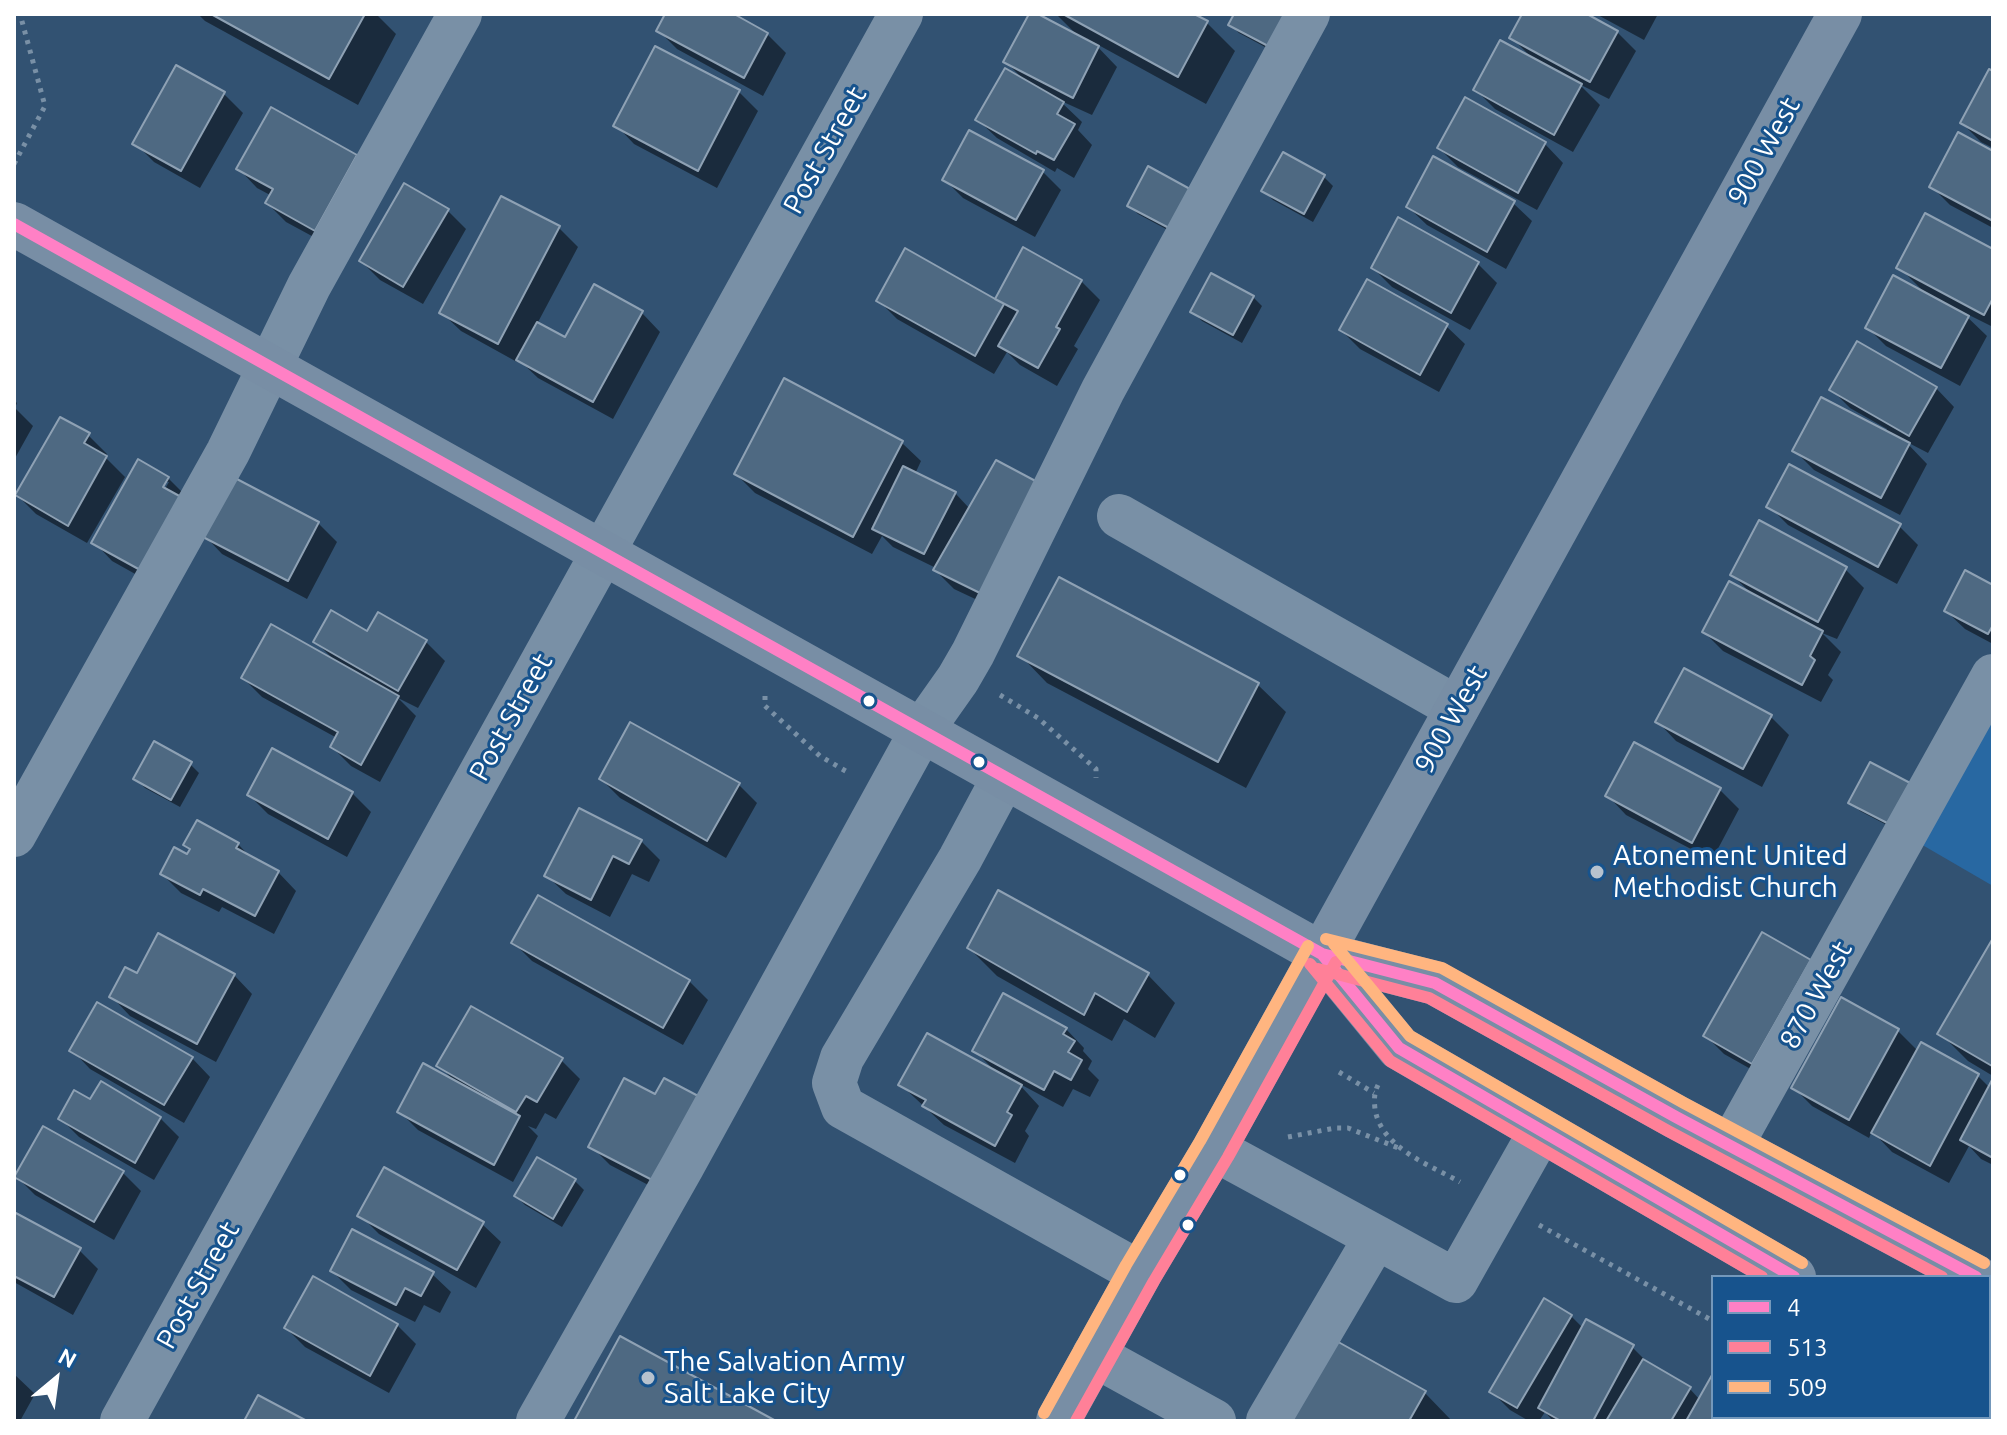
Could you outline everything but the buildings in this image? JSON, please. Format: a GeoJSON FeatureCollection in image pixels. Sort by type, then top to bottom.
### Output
{"type":"FeatureCollection","features":[{"type":"Feature","properties":{"kind":"main road","name":"900 West"},"geometry":{"type":"LineString","coordinates":[[1058,1421],[1140,1273],[1214,1149],[1840,14]]}},
{"type":"Feature","properties":{"kind":"main road"},"geometry":{"type":"LineString","coordinates":[[14,224],[1322,954],[1435,983],[1972,1275]]}},
{"type":"Feature","properties":{"kind":"main road"},"geometry":{"type":"LineString","coordinates":[[1322,954],[1399,1048],[1790,1275]]}},
{"type":"Feature","properties":{"kind":"street"},"geometry":{"type":"LineString","coordinates":[[14,835],[228,452],[309,286],[460,14]]}},
{"type":"Feature","properties":{"kind":"street","name":"Post Street"},"geometry":{"type":"LineString","coordinates":[[122,1421],[901,14]]}},
{"type":"Feature","properties":{"kind":"street"},"geometry":{"type":"LineString","coordinates":[[538,1421],[922,730],[973,653],[1103,390],[1308,14]]}},
{"type":"Feature","properties":{"kind":"street"},"geometry":{"type":"LineString","coordinates":[[1119,516],[1457,708]]}},
{"type":"Feature","properties":{"kind":"street","name":"870 West"},"geometry":{"type":"LineString","coordinates":[[1731,1146],[1993,676]]}},
{"type":"Feature","properties":{"kind":"street"},"geometry":{"type":"LineString","coordinates":[[1004,777],[960,859],[842,1058],[834,1083],[843,1107],[1140,1273]]}},
{"type":"Feature","properties":{"kind":"street"},"geometry":{"type":"LineString","coordinates":[[1214,1149],[1456,1281],[1540,1132]]}},
{"type":"Feature","properties":{"kind":"street"},"geometry":{"type":"LineString","coordinates":[[1268,1421],[1376,1237]]}},
{"type":"Feature","properties":{"kind":"street"},"geometry":{"type":"LineString","coordinates":[[1094,1355],[1214,1421]]}},
{"type":"Feature","properties":{"kind":"path"},"geometry":{"type":"LineString","coordinates":[[14,164],[45,106],[20,14]]}},
{"type":"Feature","properties":{"kind":"path"},"geometry":{"type":"LineString","coordinates":[[1339,1072],[1374,1093],[1378,1123],[1385,1134],[1405,1151]]}},
{"type":"Feature","properties":{"kind":"path"},"geometry":{"type":"LineString","coordinates":[[1355,1130],[1405,1151],[1711,1320]]}},
{"type":"Feature","properties":{"kind":"shaded area"},"geometry":{"type":"Polygon","coordinates":[[[1993,706],[1993,886],[1919,843],[1993,706]]]}},
{"type":"Feature","properties":{"kind":"transit line","name":"4"},"geometry":{"type":"LineString","coordinates":[[14,224],[1322,954],[1435,983],[1676,1117],[1972,1275]]}},
{"type":"Feature","properties":{"kind":"transit line","name":"509"},"geometry":{"type":"LineString","coordinates":[[1326,939],[1442,968],[1684,1103],[1984,1263]]}},
{"type":"Feature","properties":{"kind":"transit line","name":"509"},"geometry":{"type":"LineString","coordinates":[[1334,944],[1410,1036],[1802,1263]]}},
{"type":"Feature","properties":{"kind":"transit line","name":"4"},"geometry":{"type":"LineString","coordinates":[[1306,945],[1322,954],[1399,1048],[1791,1275]]}},
{"type":"Feature","properties":{"kind":"transit line","name":"509"},"geometry":{"type":"LineString","coordinates":[[1044,1413],[1308,946]]}},
{"type":"Feature","properties":{"kind":"transit line","name":"513"},"geometry":{"type":"LineString","coordinates":[[1076,1421],[1336,962]]}},
{"type":"Feature","properties":{"kind":"transit line","name":"513"},"geometry":{"type":"LineString","coordinates":[[1310,964],[1390,1061],[1759,1275]]}},
{"type":"Feature","properties":{"kind":"transit line","name":"513"},"geometry":{"type":"LineString","coordinates":[[1318,969],[1429,998],[1668,1131],[1938,1275]]}},
{"type":"Feature","properties":{"kind":"place","name":"Atonement United Methodist Church"},"geometry":{"type":"Point","coordinates":[1597,872]}},
{"type":"Feature","properties":{"kind":"place","name":"The Salvation Army Salt Lake City"},"geometry":{"type":"Point","coordinates":[648,1378]}}]}
